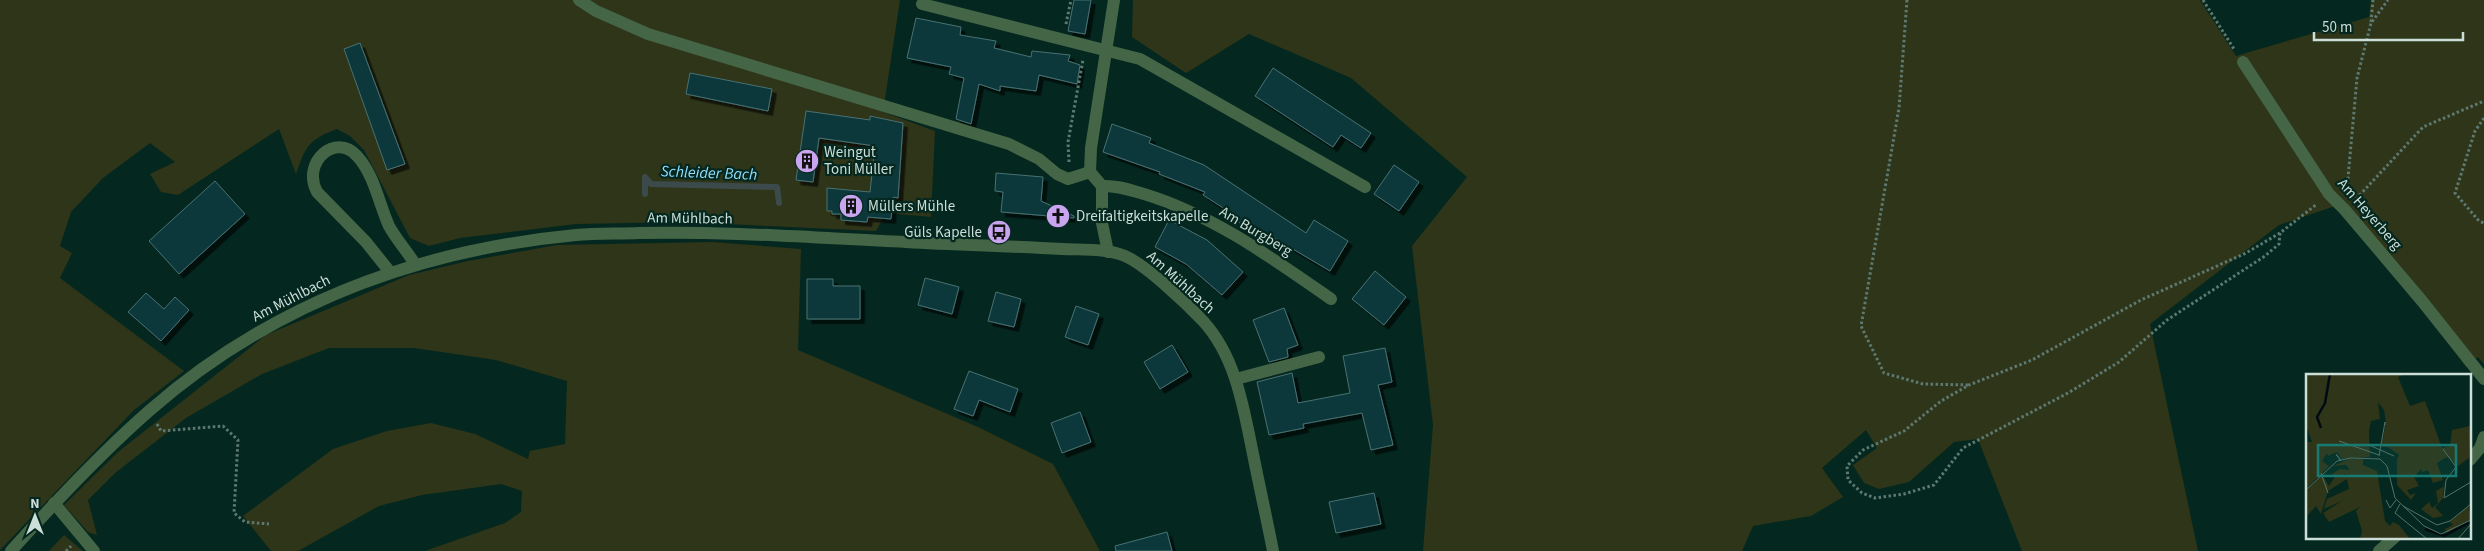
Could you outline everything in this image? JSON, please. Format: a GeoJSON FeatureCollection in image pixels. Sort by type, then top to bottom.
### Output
{"type":"FeatureCollection","features":[{"type":"Feature","properties":{"kind":"street"},"geometry":{"type":"LineString","coordinates":[[578,0],[596,11],[648,34],[1009,144],[1039,159],[1057,174],[1068,179],[1090,172]]}},
{"type":"Feature","properties":{"kind":"street"},"geometry":{"type":"LineString","coordinates":[[1108,252],[1102,223],[1102,186],[1090,172],[1091,148],[1114,0]]}},
{"type":"Feature","properties":{"kind":"street"},"geometry":{"type":"LineString","coordinates":[[922,4],[1062,38],[1151,64],[1365,187]]}},
{"type":"Feature","properties":{"kind":"street","name":"Am Heyerberg"},"geometry":{"type":"LineString","coordinates":[[2243,62],[2329,194],[2345,210],[2484,379]]}},
{"type":"Feature","properties":{"kind":"street"},"geometry":{"type":"LineString","coordinates":[[390,272],[366,242],[317,192],[312,182],[313,169],[316,160],[324,152],[334,148],[346,149],[356,154],[364,165],[390,226],[414,264]]}},
{"type":"Feature","properties":{"kind":"street","name":"Am Burgberg"},"geometry":{"type":"LineString","coordinates":[[1102,186],[1110,185],[1126,189],[1198,215],[1267,255],[1331,299]]}},
{"type":"Feature","properties":{"kind":"street","name":"Am Mühlbach"},"geometry":{"type":"LineString","coordinates":[[12,551],[54,503],[149,411],[193,376],[260,331],[291,313],[332,294],[414,264],[525,241],[580,235],[674,233],[1108,252],[1124,255],[1138,264],[1204,322],[1222,346],[1236,379],[1245,412],[1273,551]]}},
{"type":"Feature","properties":{"kind":"street"},"geometry":{"type":"LineString","coordinates":[[1236,379],[1319,357]]}},
{"type":"Feature","properties":{"kind":"street"},"geometry":{"type":"LineString","coordinates":[[2472,458],[2480,448],[2484,437]]}},
{"type":"Feature","properties":{"kind":"street"},"geometry":{"type":"LineString","coordinates":[[54,503],[94,551]]}},
{"type":"Feature","properties":{"kind":"street"},"geometry":{"type":"LineString","coordinates":[[2379,551],[2394,538]]}},
{"type":"Feature","properties":{"kind":"path"},"geometry":{"type":"LineString","coordinates":[[1062,38],[1071,0]]}},
{"type":"Feature","properties":{"kind":"path"},"geometry":{"type":"LineString","coordinates":[[1907,0],[1899,108],[1861,326],[1884,373],[1923,384],[1970,385]]}},
{"type":"Feature","properties":{"kind":"path"},"geometry":{"type":"LineString","coordinates":[[2203,0],[2243,62]]}},
{"type":"Feature","properties":{"kind":"path"},"geometry":{"type":"LineString","coordinates":[[2345,210],[2357,78],[2371,24],[2373,0]]}},
{"type":"Feature","properties":{"kind":"path"},"geometry":{"type":"LineString","coordinates":[[2371,24],[2388,0]]}},
{"type":"Feature","properties":{"kind":"path"},"geometry":{"type":"LineString","coordinates":[[1073,177],[1069,161],[1068,142],[1086,45]]}},
{"type":"Feature","properties":{"kind":"path"},"geometry":{"type":"LineString","coordinates":[[2345,210],[2423,127],[2484,101]]}},
{"type":"Feature","properties":{"kind":"path"},"geometry":{"type":"LineString","coordinates":[[2484,118],[2475,131],[2455,193],[2479,221],[2484,223]]}},
{"type":"Feature","properties":{"kind":"path"},"geometry":{"type":"LineString","coordinates":[[2280,234],[2279,244],[2265,256],[2167,320],[2119,362],[2068,393],[1963,448],[1934,485],[1904,494],[1875,498],[1862,492],[1848,480],[1847,466],[1863,450],[1904,431],[1941,401],[1970,385],[2032,360],[2141,300],[2246,253],[2280,234],[2329,194]]}},
{"type":"Feature","properties":{"kind":"path"},"geometry":{"type":"LineString","coordinates":[[149,411],[161,431],[223,426],[238,440],[234,513],[245,522],[269,524]]}},
{"type":"Feature","properties":{"kind":"green space"},"geometry":{"type":"Polygon","coordinates":[[[0,0],[900,0],[883,112],[935,131],[931,217],[886,213],[876,231],[681,222],[576,224],[460,238],[429,246],[410,238],[364,150],[350,136],[337,129],[309,145],[296,174],[279,129],[178,195],[161,192],[150,174],[175,162],[150,143],[103,178],[71,212],[60,246],[72,253],[60,278],[184,371],[134,410],[0,550],[0,0]]]}},
{"type":"Feature","properties":{"kind":"green space"},"geometry":{"type":"Polygon","coordinates":[[[1133,0],[2200,0],[2236,56],[2369,17],[2371,0],[2484,0],[2484,364],[2478,357],[2466,367],[2379,249],[2338,205],[2279,225],[2150,324],[2198,551],[2022,551],[1978,439],[1954,442],[1909,482],[1879,489],[1864,483],[1853,465],[1877,448],[1866,430],[1822,468],[1843,497],[1811,516],[1753,526],[1742,551],[1423,551],[1433,425],[1412,246],[1467,177],[1351,78],[1249,34],[1186,73],[1132,37],[1133,0]]]}},
{"type":"Feature","properties":{"kind":"green space"},"geometry":{"type":"Polygon","coordinates":[[[712,242],[801,249],[798,350],[978,427],[1053,464],[1100,551],[425,551],[505,523],[521,512],[522,491],[501,484],[422,495],[379,506],[298,551],[271,551],[243,516],[333,449],[387,431],[431,423],[475,434],[528,459],[530,451],[565,444],[567,381],[496,360],[414,348],[329,348],[262,374],[186,418],[115,473],[88,500],[97,535],[88,532],[64,505],[118,452],[266,335],[409,275],[468,261],[557,245],[712,242]]]}},
{"type":"Feature","properties":{"kind":"green space"},"geometry":{"type":"Polygon","coordinates":[[[64,535],[83,551],[49,551],[64,535]]]}},
{"type":"Feature","properties":{"kind":"building"},"geometry":{"type":"Polygon","coordinates":[[[1074,0],[1091,0],[1085,34],[1068,31],[1074,0]]]}},
{"type":"Feature","properties":{"kind":"building"},"geometry":{"type":"Polygon","coordinates":[[[916,18],[961,27],[960,35],[996,41],[994,48],[1031,57],[1032,51],[1070,55],[1068,61],[1080,65],[1077,84],[1039,75],[1036,91],[1000,86],[1000,91],[979,84],[971,124],[956,119],[964,78],[949,74],[951,67],[907,58],[916,18]]]}},
{"type":"Feature","properties":{"kind":"building"},"geometry":{"type":"Polygon","coordinates":[[[360,43],[405,164],[387,170],[344,49],[360,43]]]}},
{"type":"Feature","properties":{"kind":"building"},"geometry":{"type":"Polygon","coordinates":[[[1273,68],[1371,133],[1361,148],[1341,135],[1333,147],[1255,96],[1273,68]]]}},
{"type":"Feature","properties":{"kind":"building"},"geometry":{"type":"Polygon","coordinates":[[[690,73],[772,89],[768,111],[686,94],[690,73]]]}},
{"type":"Feature","properties":{"kind":"building"},"geometry":{"type":"Polygon","coordinates":[[[806,111],[870,120],[870,116],[903,123],[898,198],[893,197],[891,219],[868,217],[867,222],[841,220],[841,214],[832,214],[832,211],[827,211],[827,188],[870,192],[875,146],[819,138],[813,182],[796,180],[806,111]]]}},
{"type":"Feature","properties":{"kind":"building"},"geometry":{"type":"Polygon","coordinates":[[[1112,124],[1151,138],[1149,143],[1204,165],[1306,233],[1314,220],[1348,241],[1330,271],[1271,236],[1268,242],[1237,221],[1239,218],[1203,195],[1205,192],[1159,174],[1160,172],[1103,152],[1112,124]]]}},
{"type":"Feature","properties":{"kind":"building"},"geometry":{"type":"Polygon","coordinates":[[[1394,165],[1419,182],[1399,211],[1374,194],[1394,165]]]}},
{"type":"Feature","properties":{"kind":"building"},"geometry":{"type":"Polygon","coordinates":[[[996,173],[1043,177],[1041,201],[1074,216],[1074,218],[1001,212],[1003,192],[995,191],[996,173]]]}},
{"type":"Feature","properties":{"kind":"building"},"geometry":{"type":"Polygon","coordinates":[[[215,181],[245,214],[179,274],[149,241],[215,181]]]}},
{"type":"Feature","properties":{"kind":"building"},"geometry":{"type":"Polygon","coordinates":[[[1169,220],[1207,240],[1243,272],[1222,295],[1186,264],[1155,247],[1169,220]]]}},
{"type":"Feature","properties":{"kind":"building"},"geometry":{"type":"Polygon","coordinates":[[[1375,271],[1406,297],[1384,325],[1352,299],[1375,271]]]}},
{"type":"Feature","properties":{"kind":"building"},"geometry":{"type":"Polygon","coordinates":[[[925,278],[959,287],[952,314],[918,305],[925,278]]]}},
{"type":"Feature","properties":{"kind":"building"},"geometry":{"type":"Polygon","coordinates":[[[807,279],[833,279],[833,286],[860,286],[860,319],[807,319],[807,279]]]}},
{"type":"Feature","properties":{"kind":"building"},"geometry":{"type":"Polygon","coordinates":[[[996,292],[1021,299],[1014,327],[988,321],[996,292]]]}},
{"type":"Feature","properties":{"kind":"building"},"geometry":{"type":"Polygon","coordinates":[[[146,293],[164,309],[175,297],[189,310],[161,341],[128,312],[146,293]]]}},
{"type":"Feature","properties":{"kind":"building"},"geometry":{"type":"Polygon","coordinates":[[[1076,306],[1099,314],[1088,345],[1065,337],[1076,306]]]}},
{"type":"Feature","properties":{"kind":"building"},"geometry":{"type":"Polygon","coordinates":[[[1284,308],[1298,345],[1287,349],[1288,357],[1269,362],[1253,320],[1284,308]]]}},
{"type":"Feature","properties":{"kind":"building"},"geometry":{"type":"Polygon","coordinates":[[[1172,345],[1188,372],[1160,389],[1144,362],[1172,345]]]}},
{"type":"Feature","properties":{"kind":"building"},"geometry":{"type":"Polygon","coordinates":[[[1385,348],[1392,382],[1378,385],[1393,445],[1371,450],[1362,413],[1303,424],[1304,428],[1269,435],[1257,382],[1292,373],[1298,403],[1350,393],[1343,356],[1385,348]]]}},
{"type":"Feature","properties":{"kind":"building"},"geometry":{"type":"Polygon","coordinates":[[[969,371],[1018,389],[1010,412],[979,400],[973,416],[954,409],[969,371]]]}},
{"type":"Feature","properties":{"kind":"building"},"geometry":{"type":"Polygon","coordinates":[[[1080,412],[1091,442],[1062,453],[1051,423],[1080,412]]]}},
{"type":"Feature","properties":{"kind":"building"},"geometry":{"type":"Polygon","coordinates":[[[1374,493],[1381,524],[1336,533],[1329,502],[1374,493]]]}},
{"type":"Feature","properties":{"kind":"building"},"geometry":{"type":"Polygon","coordinates":[[[1167,532],[1172,551],[1116,551],[1115,546],[1167,532]]]}},
{"type":"Feature","properties":{"kind":"waterway","name":"Schleider Bach"},"geometry":{"type":"LineString","coordinates":[[645,194],[645,177],[651,184],[777,187],[779,203]]}},
{"type":"Feature","properties":{"kind":"place","name":"Weingut Toni Müller"},"geometry":{"type":"Point","coordinates":[807,161]}},
{"type":"Feature","properties":{"kind":"place","name":"Müllers Mühle"},"geometry":{"type":"Point","coordinates":[851,206]}},
{"type":"Feature","properties":{"kind":"place","name":"Dreifaltigkeitskapelle"},"geometry":{"type":"Point","coordinates":[1058,216]}},
{"type":"Feature","properties":{"kind":"place","name":"Güls Kapelle"},"geometry":{"type":"Point","coordinates":[999,232]}}]}
